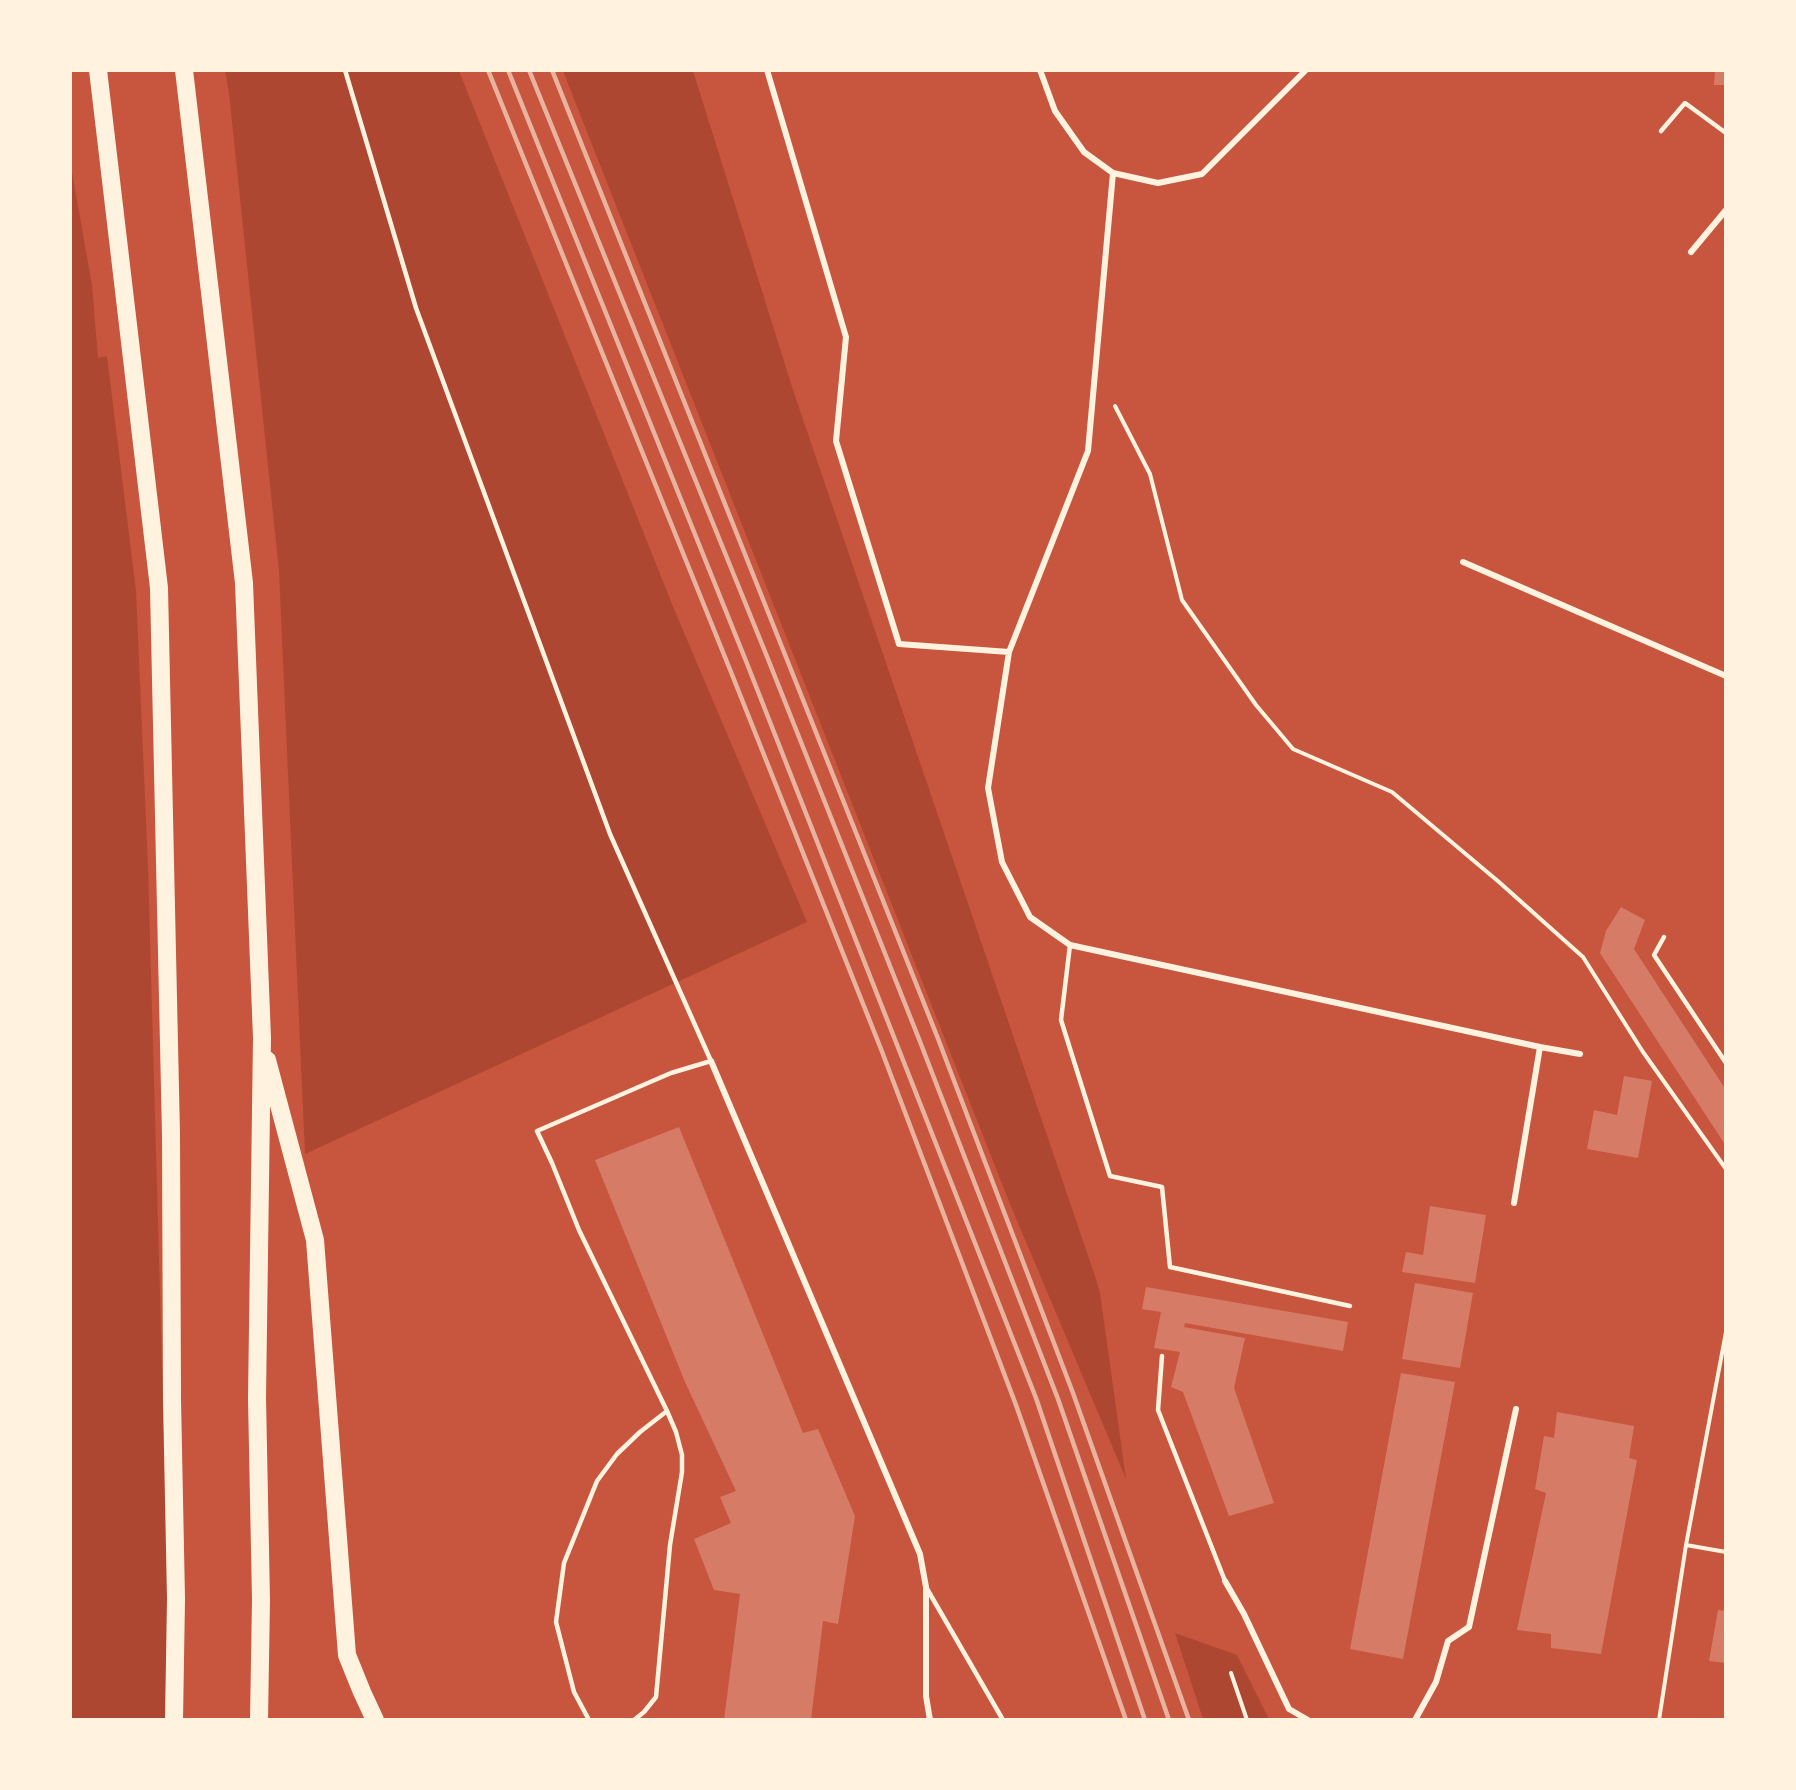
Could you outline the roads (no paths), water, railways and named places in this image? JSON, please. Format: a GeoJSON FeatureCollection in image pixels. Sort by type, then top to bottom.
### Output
{"type":"FeatureCollection","features":[{"type":"Feature","properties":{"kind":"highway"},"geometry":{"type":"LineString","coordinates":[[98,70],[159,588],[171,1135],[172,1399],[176,1599],[174,1719]]}},
{"type":"Feature","properties":{"kind":"highway"},"geometry":{"type":"LineString","coordinates":[[184,70],[244,583],[262,1038],[257,1398],[261,1600],[260,1719]]}},
{"type":"Feature","properties":{"kind":"highway"},"geometry":{"type":"LineString","coordinates":[[262,1038],[315,1240],[347,1654],[375,1719]]}},
{"type":"Feature","properties":{"kind":"street"},"geometry":{"type":"LineString","coordinates":[[767,70],[846,337],[836,441],[899,644],[1009,652]]}},
{"type":"Feature","properties":{"kind":"street"},"geometry":{"type":"LineString","coordinates":[[1040,70],[1054,111],[1084,152],[1113,173],[1158,183],[1202,174],[1306,70]]}},
{"type":"Feature","properties":{"kind":"street"},"geometry":{"type":"LineString","coordinates":[[1113,173],[1088,452],[1009,652],[988,788],[1002,862],[1030,917],[1070,945],[1580,1054]]}},
{"type":"Feature","properties":{"kind":"street"},"geometry":{"type":"LineString","coordinates":[[1691,252],[1725,210]]}},
{"type":"Feature","properties":{"kind":"street"},"geometry":{"type":"LineString","coordinates":[[1463,562],[1725,676]]}},
{"type":"Feature","properties":{"kind":"street"},"geometry":{"type":"LineString","coordinates":[[1514,1203],[1540,1047]]}},
{"type":"Feature","properties":{"kind":"street"},"geometry":{"type":"LineString","coordinates":[[711,1061],[920,1554],[926,1587],[927,1696],[930,1719]]}},
{"type":"Feature","properties":{"kind":"street"},"geometry":{"type":"LineString","coordinates":[[1415,1719],[1436,1682],[1448,1641],[1469,1627],[1516,1408]]}},
{"type":"Feature","properties":{"kind":"street"},"geometry":{"type":"LineString","coordinates":[[1225,1581],[1244,1614],[1288,1709],[1308,1719]]}},
{"type":"Feature","properties":{"kind":"lane"},"geometry":{"type":"LineString","coordinates":[[345,70],[416,308],[610,834],[711,1061],[671,1073],[537,1131],[579,1230],[667,1411],[682,1455],[682,1472],[669,1545],[656,1697],[644,1712],[634,1719]]}},
{"type":"Feature","properties":{"kind":"lane"},"geometry":{"type":"LineString","coordinates":[[1661,131],[1685,103],[1725,134]]}},
{"type":"Feature","properties":{"kind":"lane"},"geometry":{"type":"LineString","coordinates":[[1664,937],[1654,955],[1725,1063]]}},
{"type":"Feature","properties":{"kind":"lane"},"geometry":{"type":"LineString","coordinates":[[1070,945],[1061,1020],[1110,1176],[1162,1187],[1170,1266],[1350,1306]]}},
{"type":"Feature","properties":{"kind":"lane"},"geometry":{"type":"LineString","coordinates":[[1162,1356],[1158,1410],[1225,1581]]}},
{"type":"Feature","properties":{"kind":"lane"},"geometry":{"type":"LineString","coordinates":[[589,1719],[574,1692],[556,1622],[564,1563],[597,1481],[617,1454],[667,1411]]}},
{"type":"Feature","properties":{"kind":"lane"},"geometry":{"type":"LineString","coordinates":[[926,1587],[1003,1719]]}},
{"type":"Feature","properties":{"kind":"railway"},"geometry":{"type":"LineString","coordinates":[[488,70],[881,1049],[1016,1405],[1126,1720]]}},
{"type":"Feature","properties":{"kind":"railway"},"geometry":{"type":"LineString","coordinates":[[508,70],[746,661],[1036,1398],[1145,1720]]}},
{"type":"Feature","properties":{"kind":"railway"},"geometry":{"type":"LineString","coordinates":[[529,70],[766,654],[919,1039],[1058,1399],[1169,1720]]}},
{"type":"Feature","properties":{"kind":"railway"},"geometry":{"type":"LineString","coordinates":[[552,70],[937,1036],[1073,1393],[1189,1720]]}}]}
